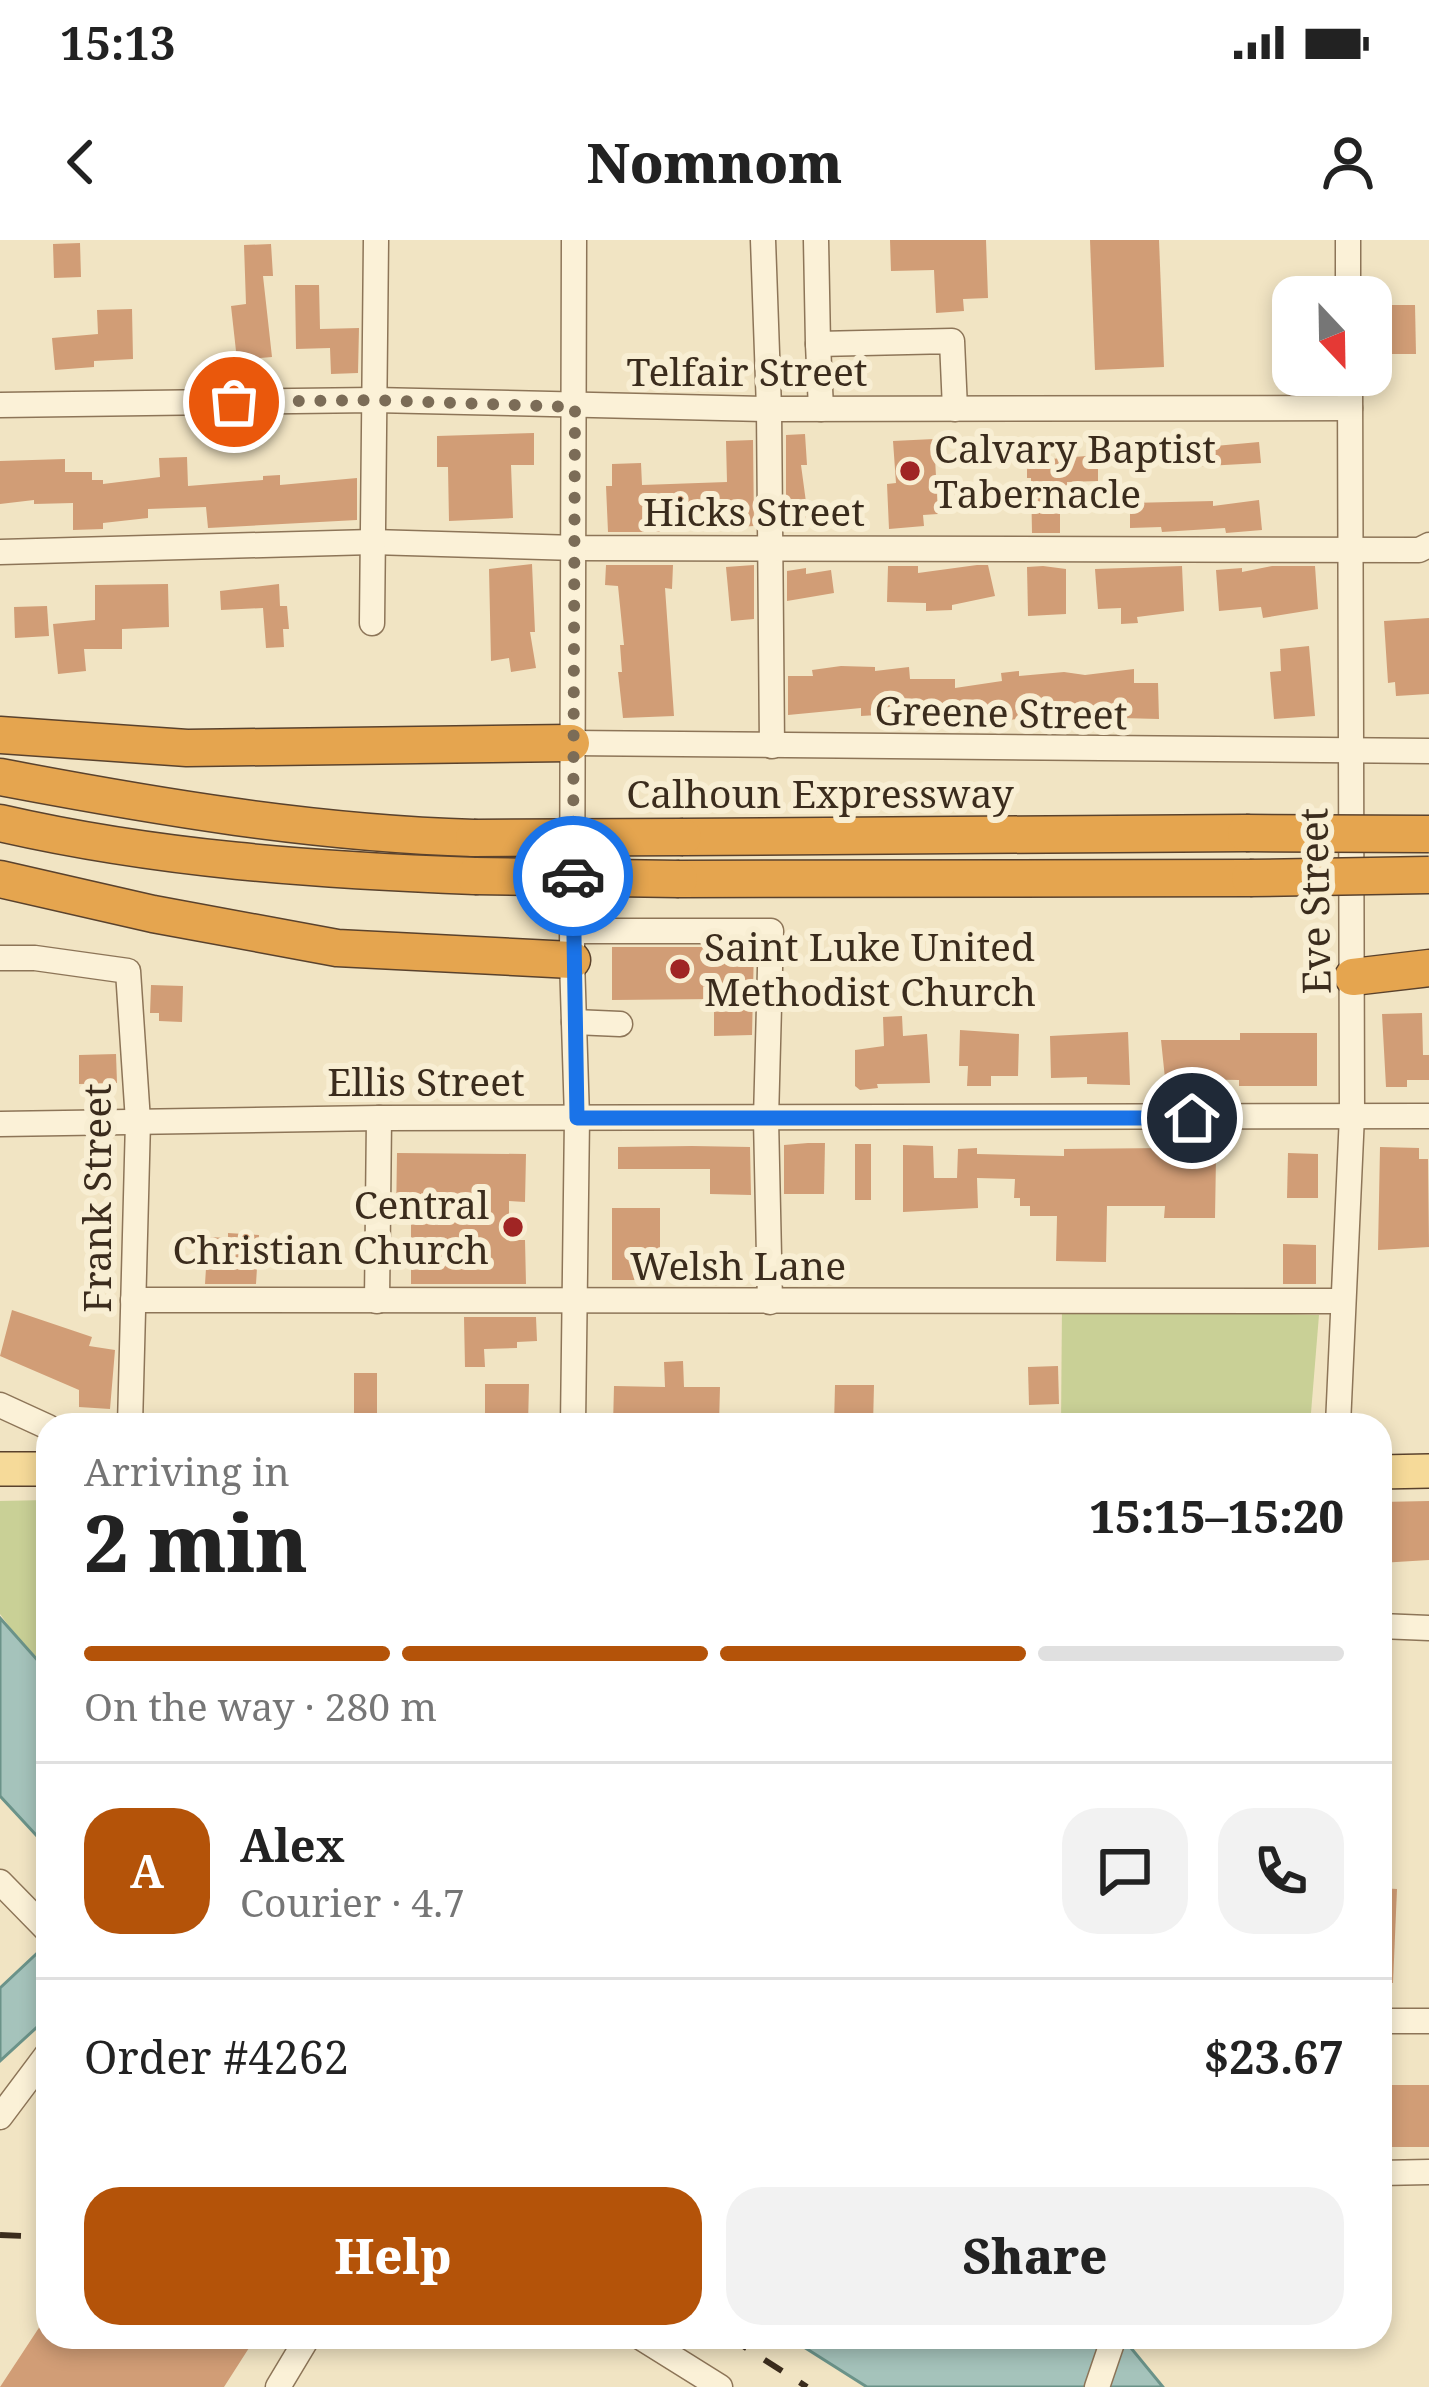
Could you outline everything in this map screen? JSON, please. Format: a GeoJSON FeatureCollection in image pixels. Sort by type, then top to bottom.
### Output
{"type":"FeatureCollection","features":[{"type":"Feature","properties":{"kind":"highway"},"geometry":{"type":"LineString","coordinates":[[0,735],[187,748],[572,743]]}},
{"type":"Feature","properties":{"kind":"highway","name":"Calhoun Expressway"},"geometry":{"type":"LineString","coordinates":[[0,777],[256,823],[384,835],[1429,834]]}},
{"type":"Feature","properties":{"kind":"highway"},"geometry":{"type":"LineString","coordinates":[[0,823],[178,856],[329,871],[679,879],[1429,875]]}},
{"type":"Feature","properties":{"kind":"highway"},"geometry":{"type":"LineString","coordinates":[[0,879],[337,948],[573,946]]}},
{"type":"Feature","properties":{"kind":"highway"},"geometry":{"type":"LineString","coordinates":[[1353,977],[1429,968]]}},
{"type":"Feature","properties":{"kind":"main road"},"geometry":{"type":"LineString","coordinates":[[0,1469],[36,1469]]}},
{"type":"Feature","properties":{"kind":"main road"},"geometry":{"type":"LineString","coordinates":[[1392,1472],[1429,1471]]}},
{"type":"Feature","properties":{"kind":"street"},"geometry":{"type":"LineString","coordinates":[[372,623],[376,240]]}},
{"type":"Feature","properties":{"kind":"street"},"geometry":{"type":"LineString","coordinates":[[573,1413],[577,1118],[572,743],[574,240]]}},
{"type":"Feature","properties":{"kind":"street"},"geometry":{"type":"LineString","coordinates":[[763,240],[772,746]]}},
{"type":"Feature","properties":{"kind":"street"},"geometry":{"type":"LineString","coordinates":[[816,240],[821,409]]}},
{"type":"Feature","properties":{"kind":"street"},"geometry":{"type":"LineString","coordinates":[[1348,240],[1348,276]]}},
{"type":"Feature","properties":{"kind":"street"},"geometry":{"type":"LineString","coordinates":[[818,344],[952,341],[955,409]]}},
{"type":"Feature","properties":{"kind":"street","name":"Eve Street"},"geometry":{"type":"LineString","coordinates":[[1338,1413],[1352,1115],[1350,396]]}},
{"type":"Feature","properties":{"kind":"street","name":"Telfair Street"},"geometry":{"type":"LineString","coordinates":[[0,405],[374,400],[769,409],[1350,408]]}},
{"type":"Feature","properties":{"kind":"street","name":"Hicks Street"},"geometry":{"type":"LineString","coordinates":[[0,552],[372,542],[576,548],[1426,553]]}},
{"type":"Feature","properties":{"kind":"street","name":"Greene Street"},"geometry":{"type":"LineString","coordinates":[[572,743],[1429,751]]}},
{"type":"Feature","properties":{"kind":"street"},"geometry":{"type":"LineString","coordinates":[[573,946],[771,931],[766,1119],[770,1302]]}},
{"type":"Feature","properties":{"kind":"street","name":"Frank Street"},"geometry":{"type":"LineString","coordinates":[[0,958],[128,971],[137,1121],[130,1413]]}},
{"type":"Feature","properties":{"kind":"street"},"geometry":{"type":"LineString","coordinates":[[574,1022],[620,1024]]}},
{"type":"Feature","properties":{"kind":"street","name":"Ellis Street"},"geometry":{"type":"LineString","coordinates":[[0,1124],[380,1118],[1429,1116]]}},
{"type":"Feature","properties":{"kind":"street"},"geometry":{"type":"LineString","coordinates":[[377,1301],[380,1118]]}},
{"type":"Feature","properties":{"kind":"street","name":"Welsh Lane"},"geometry":{"type":"LineString","coordinates":[[133,1300],[1342,1301]]}},
{"type":"Feature","properties":{"kind":"street"},"geometry":{"type":"LineString","coordinates":[[0,1406],[36,1422]]}},
{"type":"Feature","properties":{"kind":"street"},"geometry":{"type":"LineString","coordinates":[[1392,1627],[1429,1628]]}},
{"type":"Feature","properties":{"kind":"street"},"geometry":{"type":"LineString","coordinates":[[0,1883],[36,1920]]}},
{"type":"Feature","properties":{"kind":"street"},"geometry":{"type":"LineString","coordinates":[[1392,2021],[1429,2020]]}},
{"type":"Feature","properties":{"kind":"street"},"geometry":{"type":"LineString","coordinates":[[0,2117],[36,2069]]}},
{"type":"Feature","properties":{"kind":"street"},"geometry":{"type":"LineString","coordinates":[[1392,2173],[1429,2173]]}},
{"type":"Feature","properties":{"kind":"street"},"geometry":{"type":"LineString","coordinates":[[278,2387],[301,2349]]}},
{"type":"Feature","properties":{"kind":"street"},"geometry":{"type":"LineString","coordinates":[[659,2349],[720,2387]]}},
{"type":"Feature","properties":{"kind":"street"},"geometry":{"type":"LineString","coordinates":[[1097,2387],[1110,2349]]}},
{"type":"Feature","properties":{"kind":"green space"},"geometry":{"type":"Polygon","coordinates":[[[1062,1306],[1319,1315],[1311,1413],[1061,1413],[1062,1306]]]}},
{"type":"Feature","properties":{"kind":"green space"},"geometry":{"type":"Polygon","coordinates":[[[36,1500],[36,1663],[0,1614],[0,1501],[36,1500]]]}},
{"type":"Feature","properties":{"kind":"water"},"geometry":{"type":"Polygon","coordinates":[[[0,1618],[36,1658],[36,1835],[0,1796],[0,1618]]]}},
{"type":"Feature","properties":{"kind":"water"},"geometry":{"type":"Polygon","coordinates":[[[36,1954],[36,2028],[0,2061],[0,1988],[36,1954]]]}},
{"type":"Feature","properties":{"kind":"water"},"geometry":{"type":"Polygon","coordinates":[[[807,2349],[1132,2349],[1163,2387],[867,2387],[807,2349]]]}},
{"type":"Feature","properties":{"kind":"building"},"geometry":{"type":"Polygon","coordinates":[[[890,240],[986,240],[988,298],[963,299],[964,311],[936,313],[934,270],[891,271],[890,240]]]}},
{"type":"Feature","properties":{"kind":"building"},"geometry":{"type":"Polygon","coordinates":[[[1090,240],[1159,240],[1164,367],[1095,370],[1090,240]]]}},
{"type":"Feature","properties":{"kind":"building"},"geometry":{"type":"Polygon","coordinates":[[[80,243],[81,277],[54,278],[53,244],[80,243]]]}},
{"type":"Feature","properties":{"kind":"building"},"geometry":{"type":"Polygon","coordinates":[[[271,244],[273,276],[263,276],[272,357],[237,360],[231,306],[246,304],[244,245],[271,244]]]}},
{"type":"Feature","properties":{"kind":"building"},"geometry":{"type":"Polygon","coordinates":[[[295,285],[319,285],[320,329],[359,328],[358,373],[331,374],[330,348],[296,349],[295,285]]]}},
{"type":"Feature","properties":{"kind":"building"},"geometry":{"type":"Polygon","coordinates":[[[1392,305],[1415,305],[1416,354],[1392,354],[1392,305]]]}},
{"type":"Feature","properties":{"kind":"building"},"geometry":{"type":"Polygon","coordinates":[[[132,309],[133,359],[55,370],[52,338],[98,334],[97,310],[132,309]]]}},
{"type":"Feature","properties":{"kind":"building"},"geometry":{"type":"Polygon","coordinates":[[[534,433],[534,465],[511,465],[513,518],[449,521],[448,467],[437,467],[437,436],[534,433]]]}},
{"type":"Feature","properties":{"kind":"building"},"geometry":{"type":"Polygon","coordinates":[[[805,434],[807,465],[801,465],[808,517],[786,520],[786,435],[805,434]]]}},
{"type":"Feature","properties":{"kind":"building"},"geometry":{"type":"Polygon","coordinates":[[[1214,437],[1215,446],[1259,442],[1261,463],[1188,467],[1186,439],[1214,437]]]}},
{"type":"Feature","properties":{"kind":"building"},"geometry":{"type":"Polygon","coordinates":[[[934,439],[938,514],[923,515],[924,526],[889,529],[887,484],[896,483],[893,441],[934,439]]]}},
{"type":"Feature","properties":{"kind":"building"},"geometry":{"type":"Polygon","coordinates":[[[753,440],[754,526],[660,526],[660,532],[608,532],[606,486],[612,486],[612,464],[641,463],[642,485],[727,482],[726,441],[753,440]]]}},
{"type":"Feature","properties":{"kind":"building"},"geometry":{"type":"Polygon","coordinates":[[[1098,455],[1098,481],[1067,482],[1060,533],[1032,533],[1027,461],[1098,455]]]}},
{"type":"Feature","properties":{"kind":"building"},"geometry":{"type":"Polygon","coordinates":[[[187,457],[188,486],[280,475],[280,485],[357,478],[357,520],[208,528],[206,507],[148,509],[148,518],[103,523],[103,529],[73,530],[73,503],[0,504],[0,461],[65,459],[65,472],[92,472],[92,480],[103,480],[103,484],[160,477],[159,458],[187,457]]]}},
{"type":"Feature","properties":{"kind":"building"},"geometry":{"type":"Polygon","coordinates":[[[1259,500],[1262,530],[1130,528],[1130,503],[1213,501],[1213,506],[1259,500]]]}},
{"type":"Feature","properties":{"kind":"building"},"geometry":{"type":"Polygon","coordinates":[[[532,564],[535,632],[530,632],[536,668],[511,672],[509,658],[491,661],[489,569],[532,564]]]}},
{"type":"Feature","properties":{"kind":"building"},"geometry":{"type":"Polygon","coordinates":[[[606,565],[673,565],[672,589],[665,588],[674,716],[623,718],[618,672],[622,672],[620,645],[624,645],[618,586],[605,585],[606,565]]]}},
{"type":"Feature","properties":{"kind":"building"},"geometry":{"type":"Polygon","coordinates":[[[754,565],[754,619],[731,621],[726,567],[754,565]]]}},
{"type":"Feature","properties":{"kind":"building"},"geometry":{"type":"Polygon","coordinates":[[[988,565],[995,596],[952,605],[952,610],[926,611],[926,603],[887,602],[888,566],[918,566],[918,573],[988,565]]]}},
{"type":"Feature","properties":{"kind":"building"},"geometry":{"type":"Polygon","coordinates":[[[1182,566],[1184,611],[1137,617],[1138,623],[1121,624],[1121,608],[1098,609],[1095,569],[1182,566]]]}},
{"type":"Feature","properties":{"kind":"building"},"geometry":{"type":"Polygon","coordinates":[[[1315,566],[1318,609],[1263,618],[1261,607],[1219,611],[1216,570],[1242,568],[1242,572],[1315,566]]]}},
{"type":"Feature","properties":{"kind":"building"},"geometry":{"type":"Polygon","coordinates":[[[1027,567],[1066,569],[1066,614],[1028,616],[1027,567]]]}},
{"type":"Feature","properties":{"kind":"building"},"geometry":{"type":"Polygon","coordinates":[[[806,568],[806,574],[831,570],[834,593],[787,601],[787,571],[806,568]]]}},
{"type":"Feature","properties":{"kind":"building"},"geometry":{"type":"Polygon","coordinates":[[[168,584],[169,627],[122,629],[122,649],[84,649],[86,671],[58,674],[53,624],[95,620],[95,585],[168,584]]]}},
{"type":"Feature","properties":{"kind":"building"},"geometry":{"type":"Polygon","coordinates":[[[279,584],[280,606],[287,606],[289,629],[283,629],[284,647],[266,648],[263,608],[221,610],[220,591],[279,584]]]}},
{"type":"Feature","properties":{"kind":"building"},"geometry":{"type":"Polygon","coordinates":[[[47,606],[49,636],[15,638],[14,607],[47,606]]]}},
{"type":"Feature","properties":{"kind":"building"},"geometry":{"type":"Polygon","coordinates":[[[1429,618],[1429,694],[1396,696],[1395,682],[1388,683],[1384,621],[1429,618]]]}},
{"type":"Feature","properties":{"kind":"building"},"geometry":{"type":"Polygon","coordinates":[[[1309,646],[1315,716],[1274,719],[1270,672],[1281,671],[1280,649],[1309,646]]]}},
{"type":"Feature","properties":{"kind":"building"},"geometry":{"type":"Polygon","coordinates":[[[875,667],[875,671],[909,667],[910,679],[955,679],[955,688],[1002,681],[1001,673],[1019,671],[1019,676],[1085,675],[1134,669],[1134,683],[1158,683],[1159,719],[1121,718],[1120,711],[967,721],[926,719],[926,712],[861,716],[861,708],[788,715],[788,676],[813,676],[812,670],[875,667]]]}},
{"type":"Feature","properties":{"kind":"building"},"geometry":{"type":"Polygon","coordinates":[[[612,947],[754,947],[752,1035],[714,1036],[714,999],[612,1000],[612,947]]]}},
{"type":"Feature","properties":{"kind":"building"},"geometry":{"type":"Polygon","coordinates":[[[151,985],[183,986],[182,1022],[159,1021],[159,1013],[150,1013],[151,985]]]}},
{"type":"Feature","properties":{"kind":"building"},"geometry":{"type":"Polygon","coordinates":[[[1422,1013],[1429,1080],[1386,1087],[1382,1014],[1422,1013]]]}},
{"type":"Feature","properties":{"kind":"building"},"geometry":{"type":"Polygon","coordinates":[[[902,1016],[903,1036],[927,1034],[930,1083],[877,1084],[878,1088],[860,1090],[855,1086],[855,1050],[884,1046],[883,1017],[902,1016]]]}},
{"type":"Feature","properties":{"kind":"building"},"geometry":{"type":"Polygon","coordinates":[[[960,1030],[1019,1034],[1018,1076],[991,1076],[991,1086],[967,1086],[968,1066],[959,1066],[960,1030]]]}},
{"type":"Feature","properties":{"kind":"building"},"geometry":{"type":"Polygon","coordinates":[[[1128,1032],[1130,1085],[1087,1084],[1087,1077],[1051,1078],[1050,1036],[1128,1032]]]}},
{"type":"Feature","properties":{"kind":"building"},"geometry":{"type":"Polygon","coordinates":[[[1240,1033],[1317,1033],[1317,1086],[1239,1086],[1239,1080],[1183,1079],[1183,1086],[1166,1088],[1161,1040],[1240,1040],[1240,1033]]]}},
{"type":"Feature","properties":{"kind":"building"},"geometry":{"type":"Polygon","coordinates":[[[116,1054],[117,1083],[79,1084],[79,1055],[116,1054]]]}},
{"type":"Feature","properties":{"kind":"building"},"geometry":{"type":"Polygon","coordinates":[[[825,1143],[824,1194],[784,1194],[784,1145],[825,1143]]]}},
{"type":"Feature","properties":{"kind":"building"},"geometry":{"type":"Polygon","coordinates":[[[855,1144],[871,1144],[871,1200],[855,1200],[855,1144]]]}},
{"type":"Feature","properties":{"kind":"building"},"geometry":{"type":"Polygon","coordinates":[[[903,1145],[933,1146],[934,1178],[957,1178],[958,1149],[977,1148],[977,1154],[1064,1156],[1064,1149],[1162,1148],[1162,1156],[1216,1157],[1215,1218],[1164,1218],[1165,1206],[1107,1206],[1106,1262],[1056,1261],[1057,1216],[1030,1216],[1030,1206],[1020,1206],[1020,1198],[1014,1198],[1015,1179],[977,1178],[978,1208],[903,1212],[903,1145]]]}},
{"type":"Feature","properties":{"kind":"building"},"geometry":{"type":"Polygon","coordinates":[[[618,1147],[750,1147],[751,1195],[710,1194],[710,1169],[618,1169],[618,1147]]]}},
{"type":"Feature","properties":{"kind":"building"},"geometry":{"type":"Polygon","coordinates":[[[1380,1147],[1419,1148],[1419,1159],[1428,1159],[1429,1247],[1378,1250],[1380,1147]]]}},
{"type":"Feature","properties":{"kind":"building"},"geometry":{"type":"Polygon","coordinates":[[[397,1153],[526,1154],[525,1202],[509,1201],[509,1240],[525,1240],[526,1284],[411,1284],[411,1220],[396,1220],[397,1153]]]}},
{"type":"Feature","properties":{"kind":"building"},"geometry":{"type":"Polygon","coordinates":[[[1288,1153],[1318,1154],[1318,1198],[1287,1198],[1288,1153]]]}},
{"type":"Feature","properties":{"kind":"building"},"geometry":{"type":"Polygon","coordinates":[[[612,1208],[660,1208],[660,1269],[646,1269],[646,1280],[612,1280],[612,1208]]]}},
{"type":"Feature","properties":{"kind":"building"},"geometry":{"type":"Polygon","coordinates":[[[228,1233],[259,1235],[256,1284],[205,1284],[208,1237],[228,1238],[228,1233]]]}},
{"type":"Feature","properties":{"kind":"building"},"geometry":{"type":"Polygon","coordinates":[[[1283,1244],[1316,1245],[1316,1284],[1283,1284],[1283,1244]]]}},
{"type":"Feature","properties":{"kind":"building"},"geometry":{"type":"Polygon","coordinates":[[[12,1310],[92,1337],[89,1346],[115,1350],[110,1409],[79,1407],[79,1390],[0,1356],[12,1310]]]}},
{"type":"Feature","properties":{"kind":"building"},"geometry":{"type":"Polygon","coordinates":[[[464,1317],[536,1317],[537,1341],[517,1342],[517,1348],[484,1349],[485,1367],[465,1367],[464,1317]]]}},
{"type":"Feature","properties":{"kind":"building"},"geometry":{"type":"Polygon","coordinates":[[[683,1361],[684,1387],[720,1387],[719,1413],[613,1413],[614,1386],[665,1387],[664,1362],[683,1361]]]}},
{"type":"Feature","properties":{"kind":"building"},"geometry":{"type":"Polygon","coordinates":[[[1058,1366],[1059,1404],[1029,1405],[1028,1367],[1058,1366]]]}},
{"type":"Feature","properties":{"kind":"building"},"geometry":{"type":"Polygon","coordinates":[[[354,1373],[377,1373],[377,1413],[354,1413],[354,1373]]]}},
{"type":"Feature","properties":{"kind":"building"},"geometry":{"type":"Polygon","coordinates":[[[485,1384],[529,1384],[528,1413],[485,1413],[485,1384]]]}},
{"type":"Feature","properties":{"kind":"building"},"geometry":{"type":"Polygon","coordinates":[[[835,1385],[874,1385],[873,1413],[834,1413],[835,1385]]]}},
{"type":"Feature","properties":{"kind":"building"},"geometry":{"type":"Polygon","coordinates":[[[1429,1501],[1429,1560],[1392,1562],[1392,1502],[1429,1501]]]}},
{"type":"Feature","properties":{"kind":"building"},"geometry":{"type":"Polygon","coordinates":[[[1392,1889],[1397,1889],[1392,1983],[1392,1889]]]}},
{"type":"Feature","properties":{"kind":"building"},"geometry":{"type":"Polygon","coordinates":[[[1392,2085],[1429,2085],[1429,2147],[1392,2147],[1392,2085]]]}},
{"type":"Feature","properties":{"kind":"building"},"geometry":{"type":"Polygon","coordinates":[[[36,2332],[36,2349],[248,2349],[224,2387],[0,2387],[36,2332]]]}},
{"type":"Feature","properties":{"kind":"railway"},"geometry":{"type":"LineString","coordinates":[[0,2235],[36,2236]]}},
{"type":"Feature","properties":{"kind":"railway"},"geometry":{"type":"LineString","coordinates":[[748,2349],[807,2387]]}},
{"type":"Feature","properties":{"kind":"way so far"},"geometry":{"type":"LineString","coordinates":[[234,402],[374,400],[575,407],[573,876]]}},
{"type":"Feature","properties":{"kind":"place","name":"Calvary Baptist Tabernacle"},"geometry":{"type":"Point","coordinates":[910,471]}},
{"type":"Feature","properties":{"kind":"place","name":"Saint Luke United Methodist Church"},"geometry":{"type":"Point","coordinates":[680,969]}},
{"type":"Feature","properties":{"kind":"place","name":"Central Christian Church"},"geometry":{"type":"Point","coordinates":[513,1227]}},
{"type":"Feature","properties":{"kind":"route"},"geometry":{"type":"LineString","coordinates":[[573,876],[577,1118],[1192,1118]]}}]}
